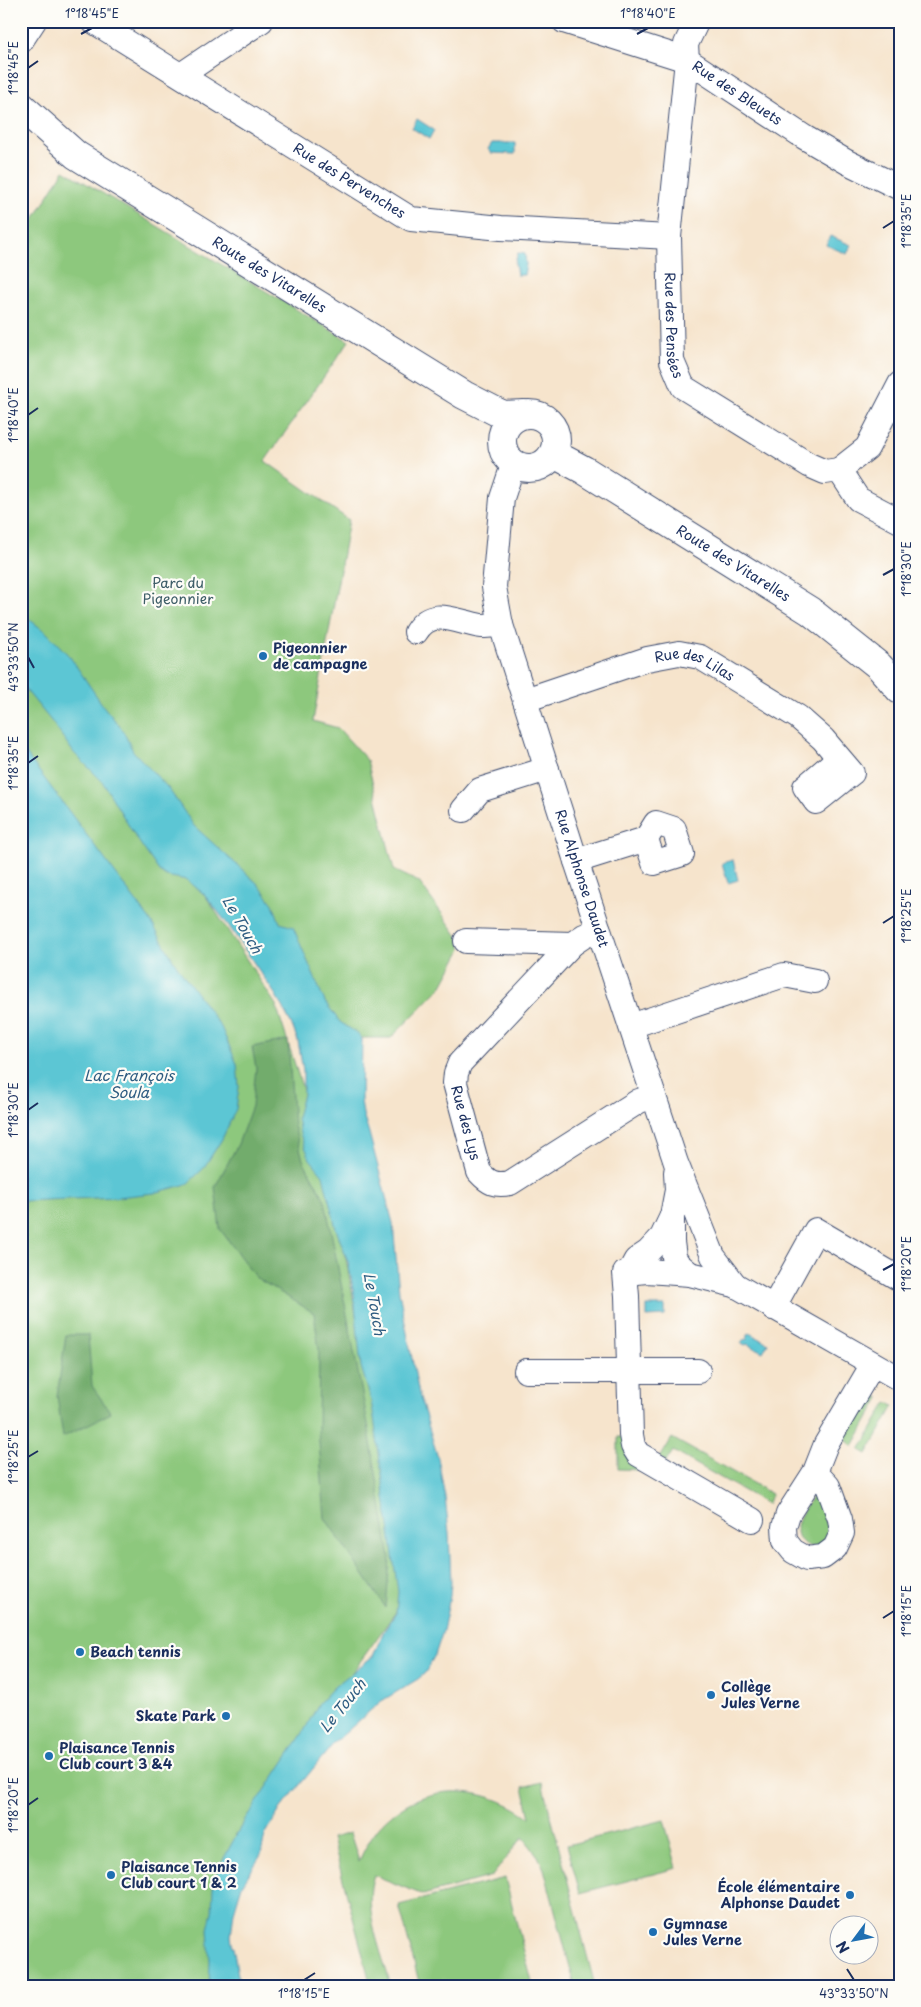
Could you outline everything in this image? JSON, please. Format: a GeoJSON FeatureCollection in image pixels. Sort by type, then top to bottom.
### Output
{"type":"FeatureCollection","features":[{"type":"Feature","properties":{"kind":"main road","name":"Route des Vitarelles"},"geometry":{"type":"LineString","coordinates":[[21,106],[76,155]]}},
{"type":"Feature","properties":{"kind":"main road","name":"Route des Vitarelles"},"geometry":{"type":"LineString","coordinates":[[21,133],[76,155],[464,395],[503,415],[524,414]]}},
{"type":"Feature","properties":{"kind":"main road","name":"Route des Vitarelles"},"geometry":{"type":"LineString","coordinates":[[464,395],[502,436]]}},
{"type":"Feature","properties":{"kind":"main road"},"geometry":{"type":"LineString","coordinates":[[524,414],[534,414],[544,418],[556,434],[557,444],[554,454],[538,468],[518,467],[508,459],[502,448],[502,436],[507,425],[514,418],[524,414]]}},
{"type":"Feature","properties":{"kind":"main road","name":"Route des Vitarelles"},"geometry":{"type":"LineString","coordinates":[[554,454],[584,470],[780,591],[838,633],[895,679]]}},
{"type":"Feature","properties":{"kind":"street"},"geometry":{"type":"LineString","coordinates":[[21,41],[34,21]]}},
{"type":"Feature","properties":{"kind":"street","name":"Rue des Pervenches"},"geometry":{"type":"LineString","coordinates":[[93,21],[411,219],[501,228],[669,237]]}},
{"type":"Feature","properties":{"kind":"street"},"geometry":{"type":"LineString","coordinates":[[181,76],[261,21]]}},
{"type":"Feature","properties":{"kind":"street","name":"Rue des Bleuets"},"geometry":{"type":"LineString","coordinates":[[564,21],[687,60],[804,137],[847,162],[900,188]]}},
{"type":"Feature","properties":{"kind":"street","name":"Rue des Pensées"},"geometry":{"type":"LineString","coordinates":[[697,21],[686,44],[687,60],[669,237],[672,361],[683,387],[809,465],[826,472],[838,470]]}},
{"type":"Feature","properties":{"kind":"street"},"geometry":{"type":"LineString","coordinates":[[900,384],[867,448],[838,470],[858,499],[900,521]]}},
{"type":"Feature","properties":{"kind":"street","name":"Rue Alphonse Daudet"},"geometry":{"type":"LineString","coordinates":[[518,467],[510,474],[502,498],[494,587],[501,625],[576,861],[676,1163],[713,1256],[735,1285]]}},
{"type":"Feature","properties":{"kind":"street"},"geometry":{"type":"LineString","coordinates":[[416,632],[421,623],[431,618],[444,617],[483,626],[501,625]]}},
{"type":"Feature","properties":{"kind":"street","name":"Rue des Lilas"},"geometry":{"type":"LineString","coordinates":[[525,700],[648,659],[680,653],[700,657],[798,716],[839,758]]}},
{"type":"Feature","properties":{"kind":"street"},"geometry":{"type":"LineString","coordinates":[[463,810],[480,790],[547,769]]}},
{"type":"Feature","properties":{"kind":"street"},"geometry":{"type":"LineString","coordinates":[[576,861],[646,839]]}},
{"type":"Feature","properties":{"kind":"street","name":"Rue des Lys"},"geometry":{"type":"LineString","coordinates":[[599,930],[584,936],[572,944],[460,1063],[455,1082],[479,1172],[488,1182],[499,1185],[510,1183],[639,1101],[654,1096]]}},
{"type":"Feature","properties":{"kind":"street"},"geometry":{"type":"LineString","coordinates":[[466,941],[572,944]]}},
{"type":"Feature","properties":{"kind":"street"},"geometry":{"type":"LineString","coordinates":[[631,1026],[784,975],[814,981]]}},
{"type":"Feature","properties":{"kind":"street"},"geometry":{"type":"LineString","coordinates":[[676,1163],[677,1190],[672,1216],[672,1242],[678,1270]]}},
{"type":"Feature","properties":{"kind":"street"},"geometry":{"type":"LineString","coordinates":[[672,1216],[662,1236],[648,1252],[636,1260],[627,1272],[632,1446],[638,1454],[752,1520]]}},
{"type":"Feature","properties":{"kind":"street"},"geometry":{"type":"LineString","coordinates":[[773,1308],[816,1230],[900,1279]]}},
{"type":"Feature","properties":{"kind":"street"},"geometry":{"type":"LineString","coordinates":[[678,1270],[689,1257],[702,1232]]}},
{"type":"Feature","properties":{"kind":"street"},"geometry":{"type":"LineString","coordinates":[[627,1272],[678,1270],[735,1285],[873,1364],[899,1376]]}},
{"type":"Feature","properties":{"kind":"street"},"geometry":{"type":"LineString","coordinates":[[815,1472],[826,1444],[873,1364]]}},
{"type":"Feature","properties":{"kind":"street"},"geometry":{"type":"LineString","coordinates":[[526,1372],[698,1371]]}},
{"type":"Feature","properties":{"kind":"green space","name":"Parc du Pigeonnier"},"geometry":{"type":"Polygon","coordinates":[[[64,170],[349,341],[265,461],[349,520],[313,721],[338,728],[367,760],[394,870],[419,882],[458,936],[462,949],[441,987],[391,1038],[340,1038],[258,884],[188,822],[21,658],[21,240],[64,170]]]}},
{"type":"Feature","properties":{"kind":"green space"},"geometry":{"type":"Polygon","coordinates":[[[21,675],[156,819],[276,1005],[332,1181],[404,1580],[403,1602],[236,1834],[219,1906],[230,1986],[21,1986],[21,675]]]}},
{"type":"Feature","properties":{"kind":"green space"},"geometry":{"type":"Polygon","coordinates":[[[288,1040],[294,1125],[303,1160],[325,1200],[368,1424],[390,1558],[386,1608],[325,1518],[318,1430],[319,1350],[314,1313],[255,1277],[220,1229],[215,1187],[238,1144],[252,1106],[256,1068],[252,1047],[288,1040]]]}},
{"type":"Feature","properties":{"kind":"green space"},"geometry":{"type":"Polygon","coordinates":[[[66,1335],[88,1335],[92,1386],[111,1413],[63,1437],[57,1396],[66,1335]]]}},
{"type":"Feature","properties":{"kind":"green space"},"geometry":{"type":"Polygon","coordinates":[[[869,1393],[880,1398],[853,1446],[847,1441],[845,1431],[869,1393]]]}},
{"type":"Feature","properties":{"kind":"green space"},"geometry":{"type":"Polygon","coordinates":[[[887,1402],[894,1406],[867,1454],[860,1450],[887,1402]]]}},
{"type":"Feature","properties":{"kind":"green space"},"geometry":{"type":"Polygon","coordinates":[[[618,1437],[624,1437],[641,1466],[639,1470],[618,1469],[618,1437]]]}},
{"type":"Feature","properties":{"kind":"green space"},"geometry":{"type":"Polygon","coordinates":[[[672,1438],[772,1494],[767,1504],[673,1451],[666,1462],[660,1458],[672,1438]]]}},
{"type":"Feature","properties":{"kind":"green space"},"geometry":{"type":"Polygon","coordinates":[[[816,1491],[828,1530],[826,1539],[816,1547],[803,1543],[797,1531],[798,1522],[803,1510],[816,1491]]]}},
{"type":"Feature","properties":{"kind":"green space"},"geometry":{"type":"Polygon","coordinates":[[[542,1782],[595,1986],[575,1986],[544,1869],[538,1856],[523,1837],[492,1876],[423,1895],[374,1875],[370,1902],[372,1916],[391,1986],[371,1986],[332,1838],[350,1833],[359,1861],[375,1832],[395,1812],[413,1801],[432,1795],[452,1792],[472,1793],[492,1798],[511,1806],[530,1818],[523,1787],[542,1782]]]}},
{"type":"Feature","properties":{"kind":"green space"},"geometry":{"type":"Polygon","coordinates":[[[664,1820],[677,1868],[580,1893],[567,1845],[664,1820]]]}},
{"type":"Feature","properties":{"kind":"green space"},"geometry":{"type":"Polygon","coordinates":[[[505,1878],[533,1986],[420,1986],[399,1905],[505,1878]]]}},
{"type":"Feature","properties":{"kind":"water"},"geometry":{"type":"Polygon","coordinates":[[[417,119],[434,130],[429,139],[412,128],[417,119]]]}},
{"type":"Feature","properties":{"kind":"water"},"geometry":{"type":"Polygon","coordinates":[[[492,143],[515,143],[515,154],[491,153],[488,149],[492,143]]]}},
{"type":"Feature","properties":{"kind":"water"},"geometry":{"type":"Polygon","coordinates":[[[830,236],[851,245],[847,254],[826,245],[830,236]]]}},
{"type":"Feature","properties":{"kind":"water"},"geometry":{"type":"Polygon","coordinates":[[[518,253],[525,254],[526,265],[524,275],[517,275],[515,263],[518,253]]]}},
{"type":"Feature","properties":{"kind":"water","name":"Le Touch"},"geometry":{"type":"Polygon","coordinates":[[[21,613],[47,633],[70,657],[104,707],[122,729],[133,751],[168,788],[194,826],[258,884],[273,904],[280,923],[293,927],[325,1002],[340,1022],[358,1034],[362,1039],[361,1100],[363,1114],[393,1223],[399,1292],[419,1394],[438,1458],[445,1497],[451,1583],[443,1631],[435,1655],[425,1673],[380,1702],[334,1743],[281,1808],[265,1835],[261,1855],[242,1885],[234,1912],[231,1936],[240,1986],[209,1986],[208,1929],[212,1912],[213,1887],[224,1858],[240,1828],[303,1733],[319,1703],[334,1687],[373,1656],[384,1631],[396,1613],[398,1592],[374,1417],[361,1367],[354,1294],[348,1262],[336,1229],[323,1175],[310,1159],[300,1134],[297,1118],[303,1094],[303,1071],[298,1041],[291,1023],[275,994],[229,926],[205,895],[187,880],[166,876],[159,871],[135,836],[102,781],[74,753],[21,684],[21,613]]]}},
{"type":"Feature","properties":{"kind":"water","name":"Lac François Soula"},"geometry":{"type":"Polygon","coordinates":[[[21,747],[150,920],[175,963],[221,1027],[237,1064],[239,1087],[236,1109],[222,1139],[203,1169],[187,1184],[154,1193],[118,1197],[21,1201],[21,747]]]}},
{"type":"Feature","properties":{"kind":"water"},"geometry":{"type":"Polygon","coordinates":[[[733,860],[738,880],[728,883],[722,863],[733,860]]]}},
{"type":"Feature","properties":{"kind":"water"},"geometry":{"type":"Polygon","coordinates":[[[647,1306],[665,1306],[665,1316],[647,1317],[647,1306]]]}},
{"type":"Feature","properties":{"kind":"water"},"geometry":{"type":"Polygon","coordinates":[[[749,1333],[768,1343],[763,1352],[741,1343],[744,1339],[746,1340],[749,1333]]]}},
{"type":"Feature","properties":{"kind":"place","name":"Pigeonnier de campagne"},"geometry":{"type":"Point","coordinates":[263,656]}},
{"type":"Feature","properties":{"kind":"place","name":"Beach tennis"},"geometry":{"type":"Point","coordinates":[80,1652]}},
{"type":"Feature","properties":{"kind":"place","name":"Collège Jules Verne"},"geometry":{"type":"Point","coordinates":[711,1695]}},
{"type":"Feature","properties":{"kind":"place","name":"Skate Park"},"geometry":{"type":"Point","coordinates":[226,1716]}},
{"type":"Feature","properties":{"kind":"place","name":"Plaisance Tennis Club court 3 &4"},"geometry":{"type":"Point","coordinates":[49,1756]}},
{"type":"Feature","properties":{"kind":"place","name":"Plaisance Tennis Club court 1 & 2"},"geometry":{"type":"Point","coordinates":[111,1875]}},
{"type":"Feature","properties":{"kind":"place","name":"École élémentaire Alphonse Daudet"},"geometry":{"type":"Point","coordinates":[850,1895]}},
{"type":"Feature","properties":{"kind":"place","name":"Gymnase Jules Verne"},"geometry":{"type":"Point","coordinates":[653,1932]}}]}
